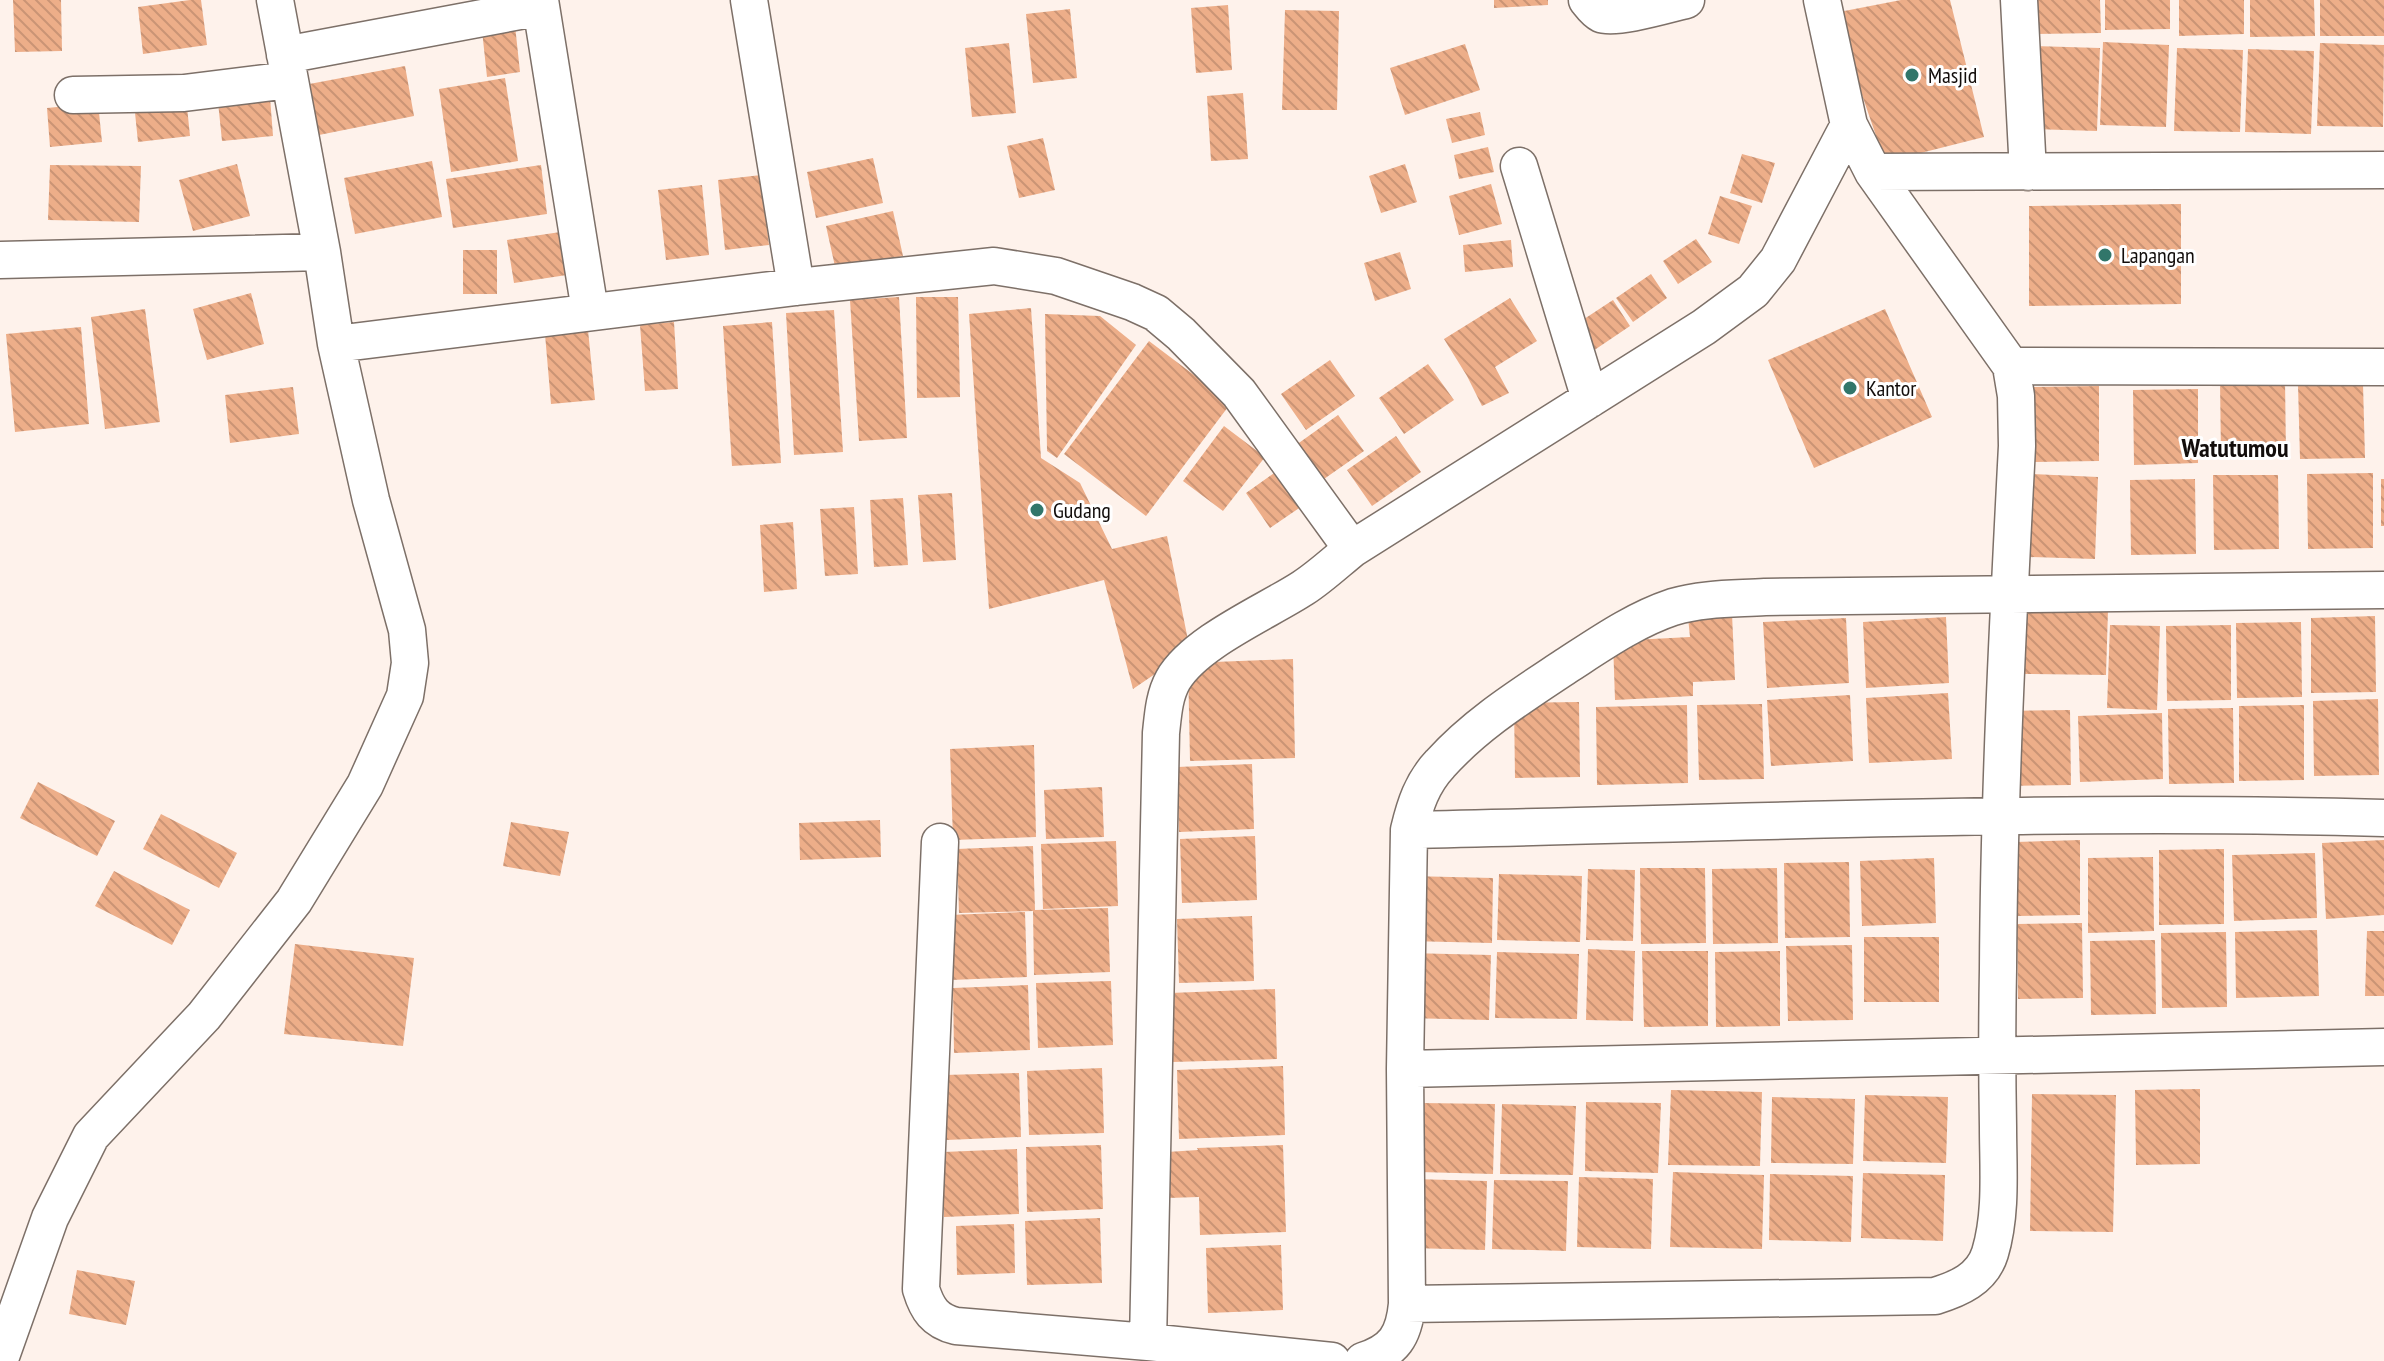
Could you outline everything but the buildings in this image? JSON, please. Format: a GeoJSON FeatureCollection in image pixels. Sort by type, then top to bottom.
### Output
{"type":"FeatureCollection","features":[{"type":"Feature","properties":{"kind":"street"},"geometry":{"type":"LineString","coordinates":[[0,1359],[50,1218],[91,1136],[204,1016],[294,901],[365,785],[405,696],[410,663],[407,630],[371,500],[336,344],[275,0]]}},
{"type":"Feature","properties":{"kind":"street"},"geometry":{"type":"LineString","coordinates":[[749,0],[796,287]]}},
{"type":"Feature","properties":{"kind":"street"},"geometry":{"type":"LineString","coordinates":[[1587,0],[1604,16],[1686,0]]}},
{"type":"Feature","properties":{"kind":"street"},"geometry":{"type":"LineString","coordinates":[[1407,1304],[1935,1296],[1968,1283],[1988,1258],[1994,1237],[1998,1197],[2001,818],[2017,446],[2016,396],[2011,366],[1873,172],[1849,125],[1822,0]]}},
{"type":"Feature","properties":{"kind":"street"},"geometry":{"type":"LineString","coordinates":[[2019,0],[2028,172]]}},
{"type":"Feature","properties":{"kind":"street"},"geometry":{"type":"LineString","coordinates":[[73,95],[184,93],[541,4],[590,311]]}},
{"type":"Feature","properties":{"kind":"street"},"geometry":{"type":"LineString","coordinates":[[1148,1342],[1161,733],[1168,690],[1181,667],[1190,658],[1306,586],[1352,549],[1704,327],[1753,291],[1783,251],[1849,125]]}},
{"type":"Feature","properties":{"kind":"street"},"geometry":{"type":"LineString","coordinates":[[1519,166],[1590,399]]}},
{"type":"Feature","properties":{"kind":"street"},"geometry":{"type":"LineString","coordinates":[[1873,172],[2384,170]]}},
{"type":"Feature","properties":{"kind":"street"},"geometry":{"type":"LineString","coordinates":[[0,260],[322,252]]}},
{"type":"Feature","properties":{"kind":"street"},"geometry":{"type":"LineString","coordinates":[[336,344],[590,311],[994,266],[1056,276],[1156,313],[1181,334],[1239,393],[1352,549]]}},
{"type":"Feature","properties":{"kind":"street"},"geometry":{"type":"LineString","coordinates":[[2011,366],[2384,367]]}},
{"type":"Feature","properties":{"kind":"street"},"geometry":{"type":"LineString","coordinates":[[1363,1361],[1382,1353],[1397,1339],[1405,1327],[1407,1304],[1405,1069],[1409,830],[1426,781],[1463,741],[1501,709],[1650,615],[1705,600],[2384,590]]}},
{"type":"Feature","properties":{"kind":"street"},"geometry":{"type":"LineString","coordinates":[[1409,830],[2001,818],[2282,815],[2384,818]]}},
{"type":"Feature","properties":{"kind":"street"},"geometry":{"type":"LineString","coordinates":[[940,842],[921,1289],[932,1314],[956,1326],[1332,1361]]}},
{"type":"Feature","properties":{"kind":"street"},"geometry":{"type":"LineString","coordinates":[[1405,1069],[2384,1047]]}},
{"type":"Feature","properties":{"kind":"place","name":"Masjid"},"geometry":{"type":"Point","coordinates":[1912,75]}},
{"type":"Feature","properties":{"kind":"place","name":"Lapangan"},"geometry":{"type":"Point","coordinates":[2105,255]}},
{"type":"Feature","properties":{"kind":"place","name":"Kantor"},"geometry":{"type":"Point","coordinates":[1850,388]}},
{"type":"Feature","properties":{"kind":"place","name":"Gudang"},"geometry":{"type":"Point","coordinates":[1037,510]}},
{"type":"Feature","properties":{"kind":"district","name":"Watutumou"},"geometry":{"type":"Point","coordinates":[2235,447]}}]}
